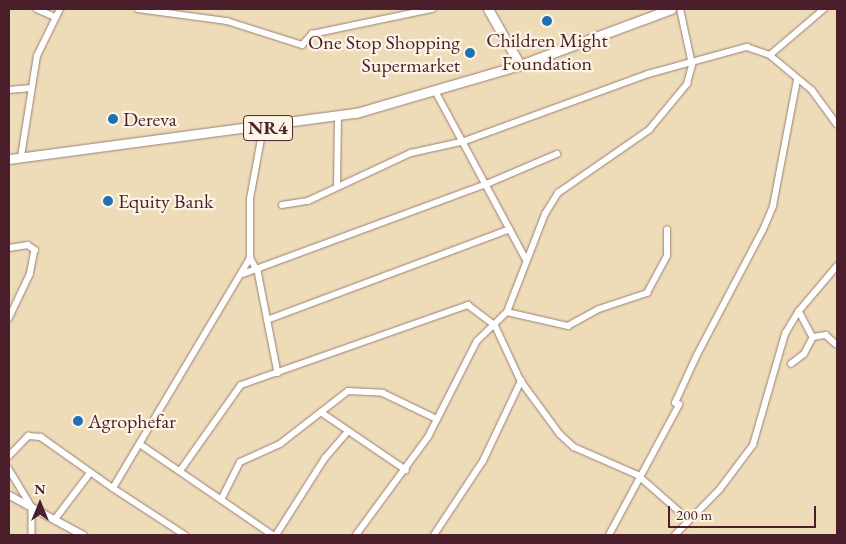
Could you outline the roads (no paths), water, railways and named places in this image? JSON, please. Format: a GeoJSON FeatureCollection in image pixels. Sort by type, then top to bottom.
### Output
{"type":"FeatureCollection","features":[{"type":"Feature","properties":{"kind":"highway"},"geometry":{"type":"LineString","coordinates":[[488,9],[520,65]]}},
{"type":"Feature","properties":{"kind":"highway","name":"NR4"},"geometry":{"type":"LineString","coordinates":[[9,159],[338,117],[436,92],[520,65],[672,9]]}},
{"type":"Feature","properties":{"kind":"street"},"geometry":{"type":"LineString","coordinates":[[37,9],[56,17]]}},
{"type":"Feature","properties":{"kind":"street"},"geometry":{"type":"LineString","coordinates":[[21,156],[37,56],[60,9]]}},
{"type":"Feature","properties":{"kind":"street"},"geometry":{"type":"LineString","coordinates":[[138,9],[227,20],[302,45],[312,34],[432,9]]}},
{"type":"Feature","properties":{"kind":"street"},"geometry":{"type":"LineString","coordinates":[[356,535],[406,470],[438,419],[477,341],[507,312],[526,259],[558,193],[665,115],[687,84],[692,65],[680,9]]}},
{"type":"Feature","properties":{"kind":"street"},"geometry":{"type":"LineString","coordinates":[[770,55],[824,9]]}},
{"type":"Feature","properties":{"kind":"street"},"geometry":{"type":"LineString","coordinates":[[282,205],[298,204],[411,153],[465,141],[648,74],[692,65],[747,48],[770,55],[797,80],[821,98],[837,124]]}},
{"type":"Feature","properties":{"kind":"street"},"geometry":{"type":"LineString","coordinates":[[638,475],[641,477],[679,405],[676,403],[697,356],[763,230],[773,206],[797,80]]}},
{"type":"Feature","properties":{"kind":"street"},"geometry":{"type":"LineString","coordinates":[[9,90],[31,88]]}},
{"type":"Feature","properties":{"kind":"street"},"geometry":{"type":"LineString","coordinates":[[436,92],[489,183],[526,259]]}},
{"type":"Feature","properties":{"kind":"street"},"geometry":{"type":"LineString","coordinates":[[337,187],[338,117]]}},
{"type":"Feature","properties":{"kind":"street"},"geometry":{"type":"LineString","coordinates":[[113,488],[243,274],[250,258],[250,199],[263,128]]}},
{"type":"Feature","properties":{"kind":"street"},"geometry":{"type":"LineString","coordinates":[[243,274],[258,271],[489,183],[557,154]]}},
{"type":"Feature","properties":{"kind":"street"},"geometry":{"type":"LineString","coordinates":[[267,320],[510,229]]}},
{"type":"Feature","properties":{"kind":"street"},"geometry":{"type":"LineString","coordinates":[[507,312],[568,326],[598,309],[647,293],[667,256],[667,230]]}},
{"type":"Feature","properties":{"kind":"street"},"geometry":{"type":"LineString","coordinates":[[9,248],[28,244],[35,250],[30,275],[9,319]]}},
{"type":"Feature","properties":{"kind":"street"},"geometry":{"type":"LineString","coordinates":[[250,258],[258,271],[278,373]]}},
{"type":"Feature","properties":{"kind":"street"},"geometry":{"type":"LineString","coordinates":[[675,535],[732,475],[753,445],[774,360],[799,310],[837,266]]}},
{"type":"Feature","properties":{"kind":"street"},"geometry":{"type":"LineString","coordinates":[[180,471],[235,390],[460,304],[474,308],[495,325],[521,381],[574,448],[638,475],[689,520]]}},
{"type":"Feature","properties":{"kind":"street"},"geometry":{"type":"LineString","coordinates":[[799,310],[813,337]]}},
{"type":"Feature","properties":{"kind":"street"},"geometry":{"type":"LineString","coordinates":[[813,337],[826,335],[836,344]]}},
{"type":"Feature","properties":{"kind":"street"},"geometry":{"type":"LineString","coordinates":[[791,364],[804,354],[813,337]]}},
{"type":"Feature","properties":{"kind":"street"},"geometry":{"type":"LineString","coordinates":[[434,535],[483,461],[521,381]]}},
{"type":"Feature","properties":{"kind":"street"},"geometry":{"type":"LineString","coordinates":[[220,500],[234,467],[280,444],[321,412],[335,396],[364,390],[383,393],[438,419]]}},
{"type":"Feature","properties":{"kind":"street"},"geometry":{"type":"LineString","coordinates":[[321,412],[347,433],[406,470]]}},
{"type":"Feature","properties":{"kind":"street"},"geometry":{"type":"LineString","coordinates":[[140,444],[220,500],[275,535],[325,458],[347,433]]}},
{"type":"Feature","properties":{"kind":"street"},"geometry":{"type":"LineString","coordinates":[[9,456],[28,436],[41,437],[90,473],[185,535]]}},
{"type":"Feature","properties":{"kind":"street"},"geometry":{"type":"LineString","coordinates":[[9,469],[32,507],[32,535]]}},
{"type":"Feature","properties":{"kind":"street"},"geometry":{"type":"LineString","coordinates":[[56,518],[90,473]]}},
{"type":"Feature","properties":{"kind":"street"},"geometry":{"type":"LineString","coordinates":[[609,535],[638,475]]}},
{"type":"Feature","properties":{"kind":"street"},"geometry":{"type":"LineString","coordinates":[[9,495],[56,518],[83,535]]}},
{"type":"Feature","properties":{"kind":"place","name":"Children Might Foundation"},"geometry":{"type":"Point","coordinates":[547,21]}},
{"type":"Feature","properties":{"kind":"place","name":"One Stop Shopping Supermarket"},"geometry":{"type":"Point","coordinates":[470,53]}},
{"type":"Feature","properties":{"kind":"place","name":"Dereva"},"geometry":{"type":"Point","coordinates":[113,119]}},
{"type":"Feature","properties":{"kind":"place","name":"Equity Bank"},"geometry":{"type":"Point","coordinates":[108,201]}},
{"type":"Feature","properties":{"kind":"place","name":"Agrophefar"},"geometry":{"type":"Point","coordinates":[78,421]}}]}
